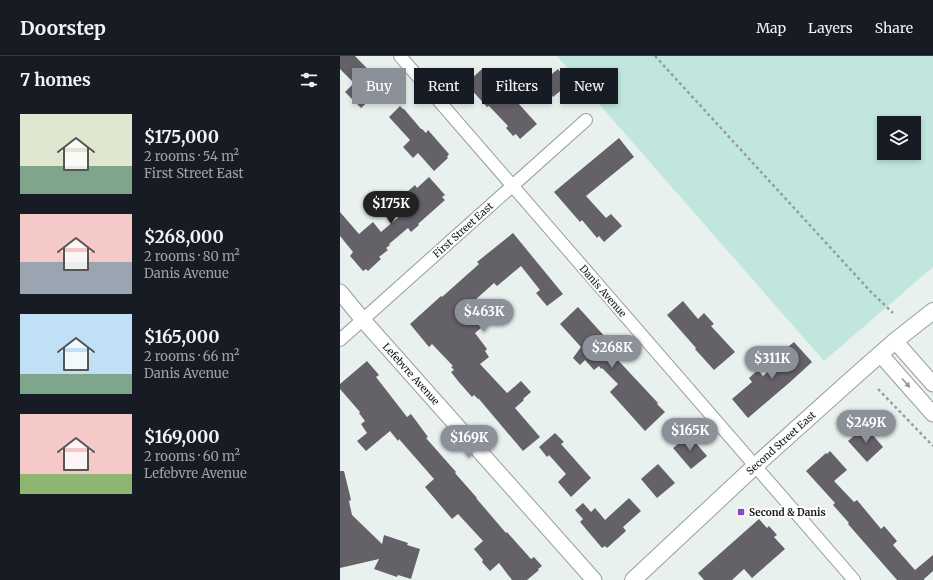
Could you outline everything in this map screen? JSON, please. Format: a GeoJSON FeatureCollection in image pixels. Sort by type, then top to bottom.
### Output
{"type":"FeatureCollection","features":[{"type":"Feature","properties":{"kind":"main road","name":"Second Street East"},"geometry":{"type":"LineString","coordinates":[[633,580],[755,466],[880,354],[933,311]]}},
{"type":"Feature","properties":{"kind":"street","name":"Danis Avenue"},"geometry":{"type":"LineString","coordinates":[[400,56],[854,580]]}},
{"type":"Feature","properties":{"kind":"street","name":"First Street East"},"geometry":{"type":"LineString","coordinates":[[340,340],[586,120]]}},
{"type":"Feature","properties":{"kind":"street","name":"Lefebvre Avenue"},"geometry":{"type":"LineString","coordinates":[[340,292],[363,320],[594,580]]}},
{"type":"Feature","properties":{"kind":"street"},"geometry":{"type":"LineString","coordinates":[[895,341],[933,384]]}},
{"type":"Feature","properties":{"kind":"street"},"geometry":{"type":"LineString","coordinates":[[880,354],[933,414]]}},
{"type":"Feature","properties":{"kind":"path"},"geometry":{"type":"LineString","coordinates":[[655,56],[871,292],[893,314]]}},
{"type":"Feature","properties":{"kind":"path"},"geometry":{"type":"LineString","coordinates":[[878,389],[933,446]]}},
{"type":"Feature","properties":{"kind":"green space"},"geometry":{"type":"Polygon","coordinates":[[[557,56],[933,56],[933,267],[824,361],[599,104],[618,104],[618,68],[568,68],[557,56]]]}},
{"type":"Feature","properties":{"kind":"building"},"geometry":{"type":"Polygon","coordinates":[[[340,56],[355,56],[367,68],[352,68],[352,81],[340,69],[340,56]]]}},
{"type":"Feature","properties":{"kind":"building"},"geometry":{"type":"Polygon","coordinates":[[[482,69],[482,101],[474,93],[474,76],[482,69]]]}},
{"type":"Feature","properties":{"kind":"building"},"geometry":{"type":"Polygon","coordinates":[[[558,69],[560,71],[560,91],[553,97],[552,96],[552,74],[558,69]]]}},
{"type":"Feature","properties":{"kind":"building"},"geometry":{"type":"Polygon","coordinates":[[[352,85],[352,99],[345,92],[352,85]]]}},
{"type":"Feature","properties":{"kind":"building"},"geometry":{"type":"Polygon","coordinates":[[[357,104],[365,104],[361,108],[357,104]]]}},
{"type":"Feature","properties":{"kind":"building"},"geometry":{"type":"Polygon","coordinates":[[[484,104],[519,104],[537,124],[520,139],[516,134],[513,136],[506,128],[508,126],[489,106],[487,107],[484,104]]]}},
{"type":"Feature","properties":{"kind":"building"},"geometry":{"type":"Polygon","coordinates":[[[400,106],[421,129],[426,133],[428,130],[449,154],[447,157],[448,158],[434,171],[418,153],[413,158],[403,147],[410,140],[389,117],[400,106]]]}},
{"type":"Feature","properties":{"kind":"building"},"geometry":{"type":"Polygon","coordinates":[[[619,138],[634,157],[586,196],[606,218],[611,214],[622,226],[604,242],[599,236],[597,238],[582,220],[580,222],[554,192],[619,138]]]}},
{"type":"Feature","properties":{"kind":"building"},"geometry":{"type":"Polygon","coordinates":[[[429,177],[445,195],[442,197],[445,200],[411,232],[408,228],[389,244],[390,245],[386,248],[388,250],[379,257],[381,259],[368,271],[366,269],[363,271],[350,256],[353,252],[340,236],[340,212],[359,234],[373,222],[381,232],[401,215],[398,211],[404,206],[398,200],[415,185],[417,188],[429,177]]]}},
{"type":"Feature","properties":{"kind":"building"},"geometry":{"type":"Polygon","coordinates":[[[513,233],[563,294],[547,306],[536,293],[540,290],[521,266],[497,286],[494,283],[465,309],[481,328],[475,333],[487,349],[485,351],[489,357],[480,364],[507,393],[521,381],[531,392],[515,408],[540,437],[523,451],[479,399],[474,395],[472,397],[458,381],[451,372],[454,370],[451,367],[453,366],[432,344],[429,347],[410,324],[479,264],[477,262],[513,233]]]}},
{"type":"Feature","properties":{"kind":"building"},"geometry":{"type":"Polygon","coordinates":[[[683,301],[698,319],[704,313],[714,324],[711,326],[735,352],[714,370],[667,315],[683,301]]]}},
{"type":"Feature","properties":{"kind":"building"},"geometry":{"type":"Polygon","coordinates":[[[578,307],[617,350],[614,352],[616,355],[615,357],[665,412],[645,431],[610,392],[618,384],[599,366],[594,370],[585,360],[580,365],[573,358],[581,347],[560,324],[578,307]]]}},
{"type":"Feature","properties":{"kind":"building"},"geometry":{"type":"Polygon","coordinates":[[[794,342],[812,362],[748,418],[732,399],[752,382],[749,378],[758,370],[763,376],[782,359],[778,355],[794,342]]]}},
{"type":"Feature","properties":{"kind":"building"},"geometry":{"type":"Polygon","coordinates":[[[367,361],[379,375],[376,377],[407,417],[411,414],[428,437],[426,438],[456,472],[455,473],[476,498],[531,559],[534,557],[542,566],[527,580],[512,580],[499,563],[490,571],[474,549],[483,541],[458,514],[452,519],[425,487],[434,479],[399,439],[398,441],[390,431],[366,451],[357,441],[367,433],[361,424],[365,421],[359,413],[360,412],[340,389],[340,384],[367,361]]]}},
{"type":"Feature","properties":{"kind":"building"},"geometry":{"type":"Polygon","coordinates":[[[865,426],[883,447],[867,462],[848,441],[865,426]]]}},
{"type":"Feature","properties":{"kind":"building"},"geometry":{"type":"Polygon","coordinates":[[[555,433],[564,442],[561,444],[591,478],[571,497],[558,482],[566,474],[549,455],[547,457],[539,447],[555,433]]]}},
{"type":"Feature","properties":{"kind":"building"},"geometry":{"type":"Polygon","coordinates":[[[689,435],[707,456],[691,469],[673,448],[689,435]]]}},
{"type":"Feature","properties":{"kind":"building"},"geometry":{"type":"Polygon","coordinates":[[[830,451],[847,470],[834,481],[854,502],[857,500],[881,529],[884,526],[897,541],[893,545],[915,570],[933,555],[933,571],[924,580],[897,580],[848,524],[849,523],[833,505],[835,503],[806,471],[830,451]]]}},
{"type":"Feature","properties":{"kind":"building"},"geometry":{"type":"Polygon","coordinates":[[[658,464],[675,483],[657,498],[641,479],[658,464]]]}},
{"type":"Feature","properties":{"kind":"building"},"geometry":{"type":"Polygon","coordinates":[[[340,471],[344,471],[351,500],[349,501],[352,515],[382,544],[384,535],[408,543],[407,545],[420,549],[411,579],[398,575],[397,577],[374,569],[379,559],[340,568],[340,471]]]}},
{"type":"Feature","properties":{"kind":"building"},"geometry":{"type":"Polygon","coordinates":[[[629,498],[641,511],[623,527],[626,531],[607,548],[605,546],[602,548],[580,522],[583,519],[575,510],[583,503],[591,512],[595,508],[605,520],[629,498]]]}},
{"type":"Feature","properties":{"kind":"building"},"geometry":{"type":"Polygon","coordinates":[[[759,519],[767,528],[769,526],[777,535],[774,537],[785,549],[752,578],[744,569],[732,580],[704,580],[698,573],[759,519]]]}},
{"type":"Feature","properties":{"kind":"place","name":"Second & Danis"},"geometry":{"type":"Point","coordinates":[741,512]}}]}
